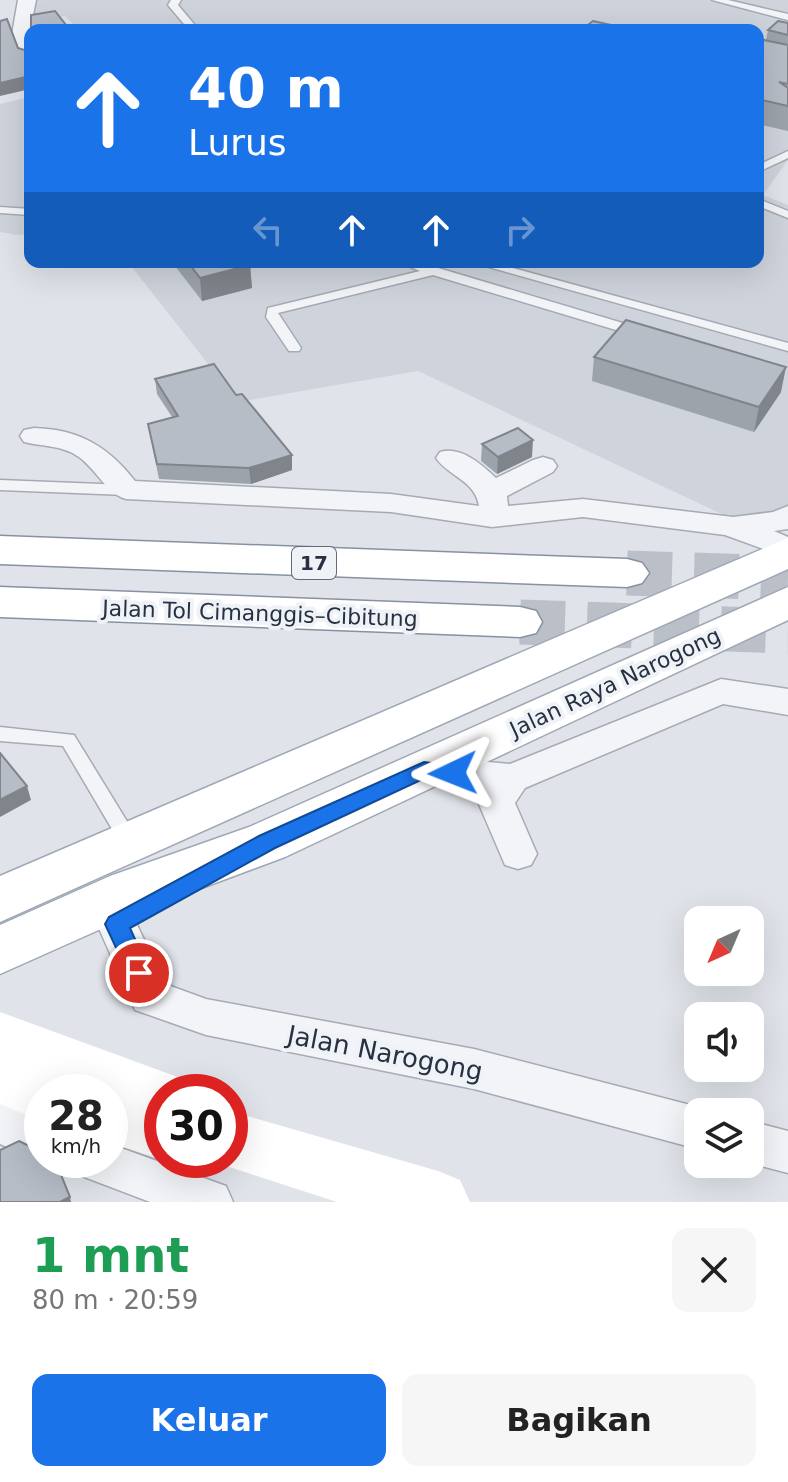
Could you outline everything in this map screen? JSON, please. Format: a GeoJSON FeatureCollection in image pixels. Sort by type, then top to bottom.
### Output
{"type":"FeatureCollection","features":[{"type":"Feature","properties":{"kind":"main road","name":"17"},"geometry":{"type":"LineString","coordinates":[[0,550],[627,573]]}},
{"type":"Feature","properties":{"kind":"main road"},"geometry":{"type":"LineString","coordinates":[[0,900],[788,550]]}},
{"type":"Feature","properties":{"kind":"main road","name":"Jalan Tol Cimanggis–Cibitung"},"geometry":{"type":"LineString","coordinates":[[0,602],[520,622]]}},
{"type":"Feature","properties":{"kind":"main road","name":"Jalan Raya Narogong"},"geometry":{"type":"LineString","coordinates":[[0,950],[129,892],[267,842],[788,602]]}},
{"type":"Feature","properties":{"kind":"main road"},"geometry":{"type":"LineString","coordinates":[[0,978],[117,924],[267,842]]}},
{"type":"Feature","properties":{"kind":"main road"},"geometry":{"type":"LineString","coordinates":[[0,1038],[144,1092]]}},
{"type":"Feature","properties":{"kind":"main road"},"geometry":{"type":"LineString","coordinates":[[0,1077],[24,1086]]}},
{"type":"Feature","properties":{"kind":"main road"},"geometry":{"type":"LineString","coordinates":[[128,1133],[176,1181]]}},
{"type":"Feature","properties":{"kind":"main road"},"geometry":{"type":"LineString","coordinates":[[248,1145],[438,1202]]}},
{"type":"Feature","properties":{"kind":"street"},"geometry":{"type":"LineString","coordinates":[[24,38],[20,25],[27,0]]}},
{"type":"Feature","properties":{"kind":"street"},"geometry":{"type":"LineString","coordinates":[[0,52],[24,52]]}},
{"type":"Feature","properties":{"kind":"street"},"geometry":{"type":"LineString","coordinates":[[34,436],[55,435],[90,448],[126,490],[391,503],[583,508],[731,526],[788,550]]}},
{"type":"Feature","properties":{"kind":"street"},"geometry":{"type":"LineString","coordinates":[[450,458],[492,504]]}},
{"type":"Feature","properties":{"kind":"street"},"geometry":{"type":"LineString","coordinates":[[492,504],[543,466]]}},
{"type":"Feature","properties":{"kind":"street"},"geometry":{"type":"LineString","coordinates":[[731,526],[780,521],[788,516]]}},
{"type":"Feature","properties":{"kind":"street"},"geometry":{"type":"LineString","coordinates":[[424,770],[512,778],[721,691],[788,702]]}},
{"type":"Feature","properties":{"kind":"street"},"geometry":{"type":"LineString","coordinates":[[512,778],[496,802],[518,854]]}},
{"type":"Feature","properties":{"kind":"street","name":"Jalan Narogong"},"geometry":{"type":"LineString","coordinates":[[117,924],[150,997],[206,1017],[474,1069],[684,1124]]}},
{"type":"Feature","properties":{"kind":"street"},"geometry":{"type":"LineString","coordinates":[[0,1123],[24,1133]]}},
{"type":"Feature","properties":{"kind":"street"},"geometry":{"type":"LineString","coordinates":[[764,1146],[788,1152]]}},
{"type":"Feature","properties":{"kind":"street"},"geometry":{"type":"LineString","coordinates":[[128,1169],[176,1181]]}},
{"type":"Feature","properties":{"kind":"lane"},"geometry":{"type":"LineString","coordinates":[[162,0],[175,3],[190,24]]}},
{"type":"Feature","properties":{"kind":"lane"},"geometry":{"type":"LineString","coordinates":[[717,0],[788,17]]}},
{"type":"Feature","properties":{"kind":"lane"},"geometry":{"type":"LineString","coordinates":[[764,166],[788,154]]}},
{"type":"Feature","properties":{"kind":"lane"},"geometry":{"type":"LineString","coordinates":[[764,205],[788,215]]}},
{"type":"Feature","properties":{"kind":"lane"},"geometry":{"type":"LineString","coordinates":[[0,210],[24,212]]}},
{"type":"Feature","properties":{"kind":"lane"},"geometry":{"type":"LineString","coordinates":[[424,268],[653,337]]}},
{"type":"Feature","properties":{"kind":"lane"},"geometry":{"type":"LineString","coordinates":[[499,268],[788,347]]}},
{"type":"Feature","properties":{"kind":"lane"},"geometry":{"type":"LineString","coordinates":[[294,348],[272,317],[272,311],[433,271]]}},
{"type":"Feature","properties":{"kind":"lane"},"geometry":{"type":"LineString","coordinates":[[0,485],[126,490]]}},
{"type":"Feature","properties":{"kind":"lane"},"geometry":{"type":"LineString","coordinates":[[0,734],[68,740],[130,843]]}},
{"type":"Feature","properties":{"kind":"shaded area"},"geometry":{"type":"Polygon","coordinates":[[[24,0],[788,0],[788,160],[764,194],[764,24],[73,24],[65,16],[31,22],[24,0]]]}},
{"type":"Feature","properties":{"kind":"shaded area"},"geometry":{"type":"Polygon","coordinates":[[[24,98],[24,234],[0,232],[0,104],[24,98]]]}},
{"type":"Feature","properties":{"kind":"shaded area"},"geometry":{"type":"Polygon","coordinates":[[[764,195],[788,205],[788,519],[764,534],[418,371],[238,402],[133,268],[764,268],[764,195]]]}},
{"type":"Feature","properties":{"kind":"building"},"geometry":{"type":"Polygon","coordinates":[[[55,11],[65,24],[31,24],[31,15],[55,11]]]}},
{"type":"Feature","properties":{"kind":"building"},"geometry":{"type":"Polygon","coordinates":[[[7,19],[18,48],[24,50],[24,77],[0,83],[0,21],[7,19]]]}},
{"type":"Feature","properties":{"kind":"building"},"geometry":{"type":"Polygon","coordinates":[[[778,21],[788,23],[788,35],[768,30],[778,21]]]}},
{"type":"Feature","properties":{"kind":"building"},"geometry":{"type":"Polygon","coordinates":[[[764,40],[788,45],[788,84],[779,82],[788,88],[788,106],[764,100],[764,40]]]}},
{"type":"Feature","properties":{"kind":"building"},"geometry":{"type":"Polygon","coordinates":[[[192,268],[238,268],[200,278],[192,268]]]}},
{"type":"Feature","properties":{"kind":"building"},"geometry":{"type":"Polygon","coordinates":[[[626,320],[786,367],[759,407],[594,357],[626,320]]]}},
{"type":"Feature","properties":{"kind":"building"},"geometry":{"type":"Polygon","coordinates":[[[214,364],[236,395],[242,394],[292,455],[249,468],[157,464],[148,424],[178,416],[155,379],[214,364]]]}},
{"type":"Feature","properties":{"kind":"building"},"geometry":{"type":"Polygon","coordinates":[[[518,428],[533,440],[498,457],[482,444],[518,428]]]}},
{"type":"Feature","properties":{"kind":"building"},"geometry":{"type":"Polygon","coordinates":[[[0,753],[27,786],[0,800],[0,753]]]}},
{"type":"Feature","properties":{"kind":"building"},"geometry":{"type":"Polygon","coordinates":[[[19,1141],[24,1144],[24,1178],[62,1178],[70,1197],[60,1202],[0,1202],[0,1150],[19,1141]]]}},
{"type":"Feature","properties":{"kind":"tunnel"},"geometry":{"type":"LineString","coordinates":[[627,573],[788,578]]}},
{"type":"Feature","properties":{"kind":"tunnel"},"geometry":{"type":"LineString","coordinates":[[520,622],[788,631]]}},
{"type":"Feature","properties":{"kind":"route"},"geometry":{"type":"LineString","coordinates":[[139,973],[117,924],[267,842],[424,770],[453,773]]}}]}
